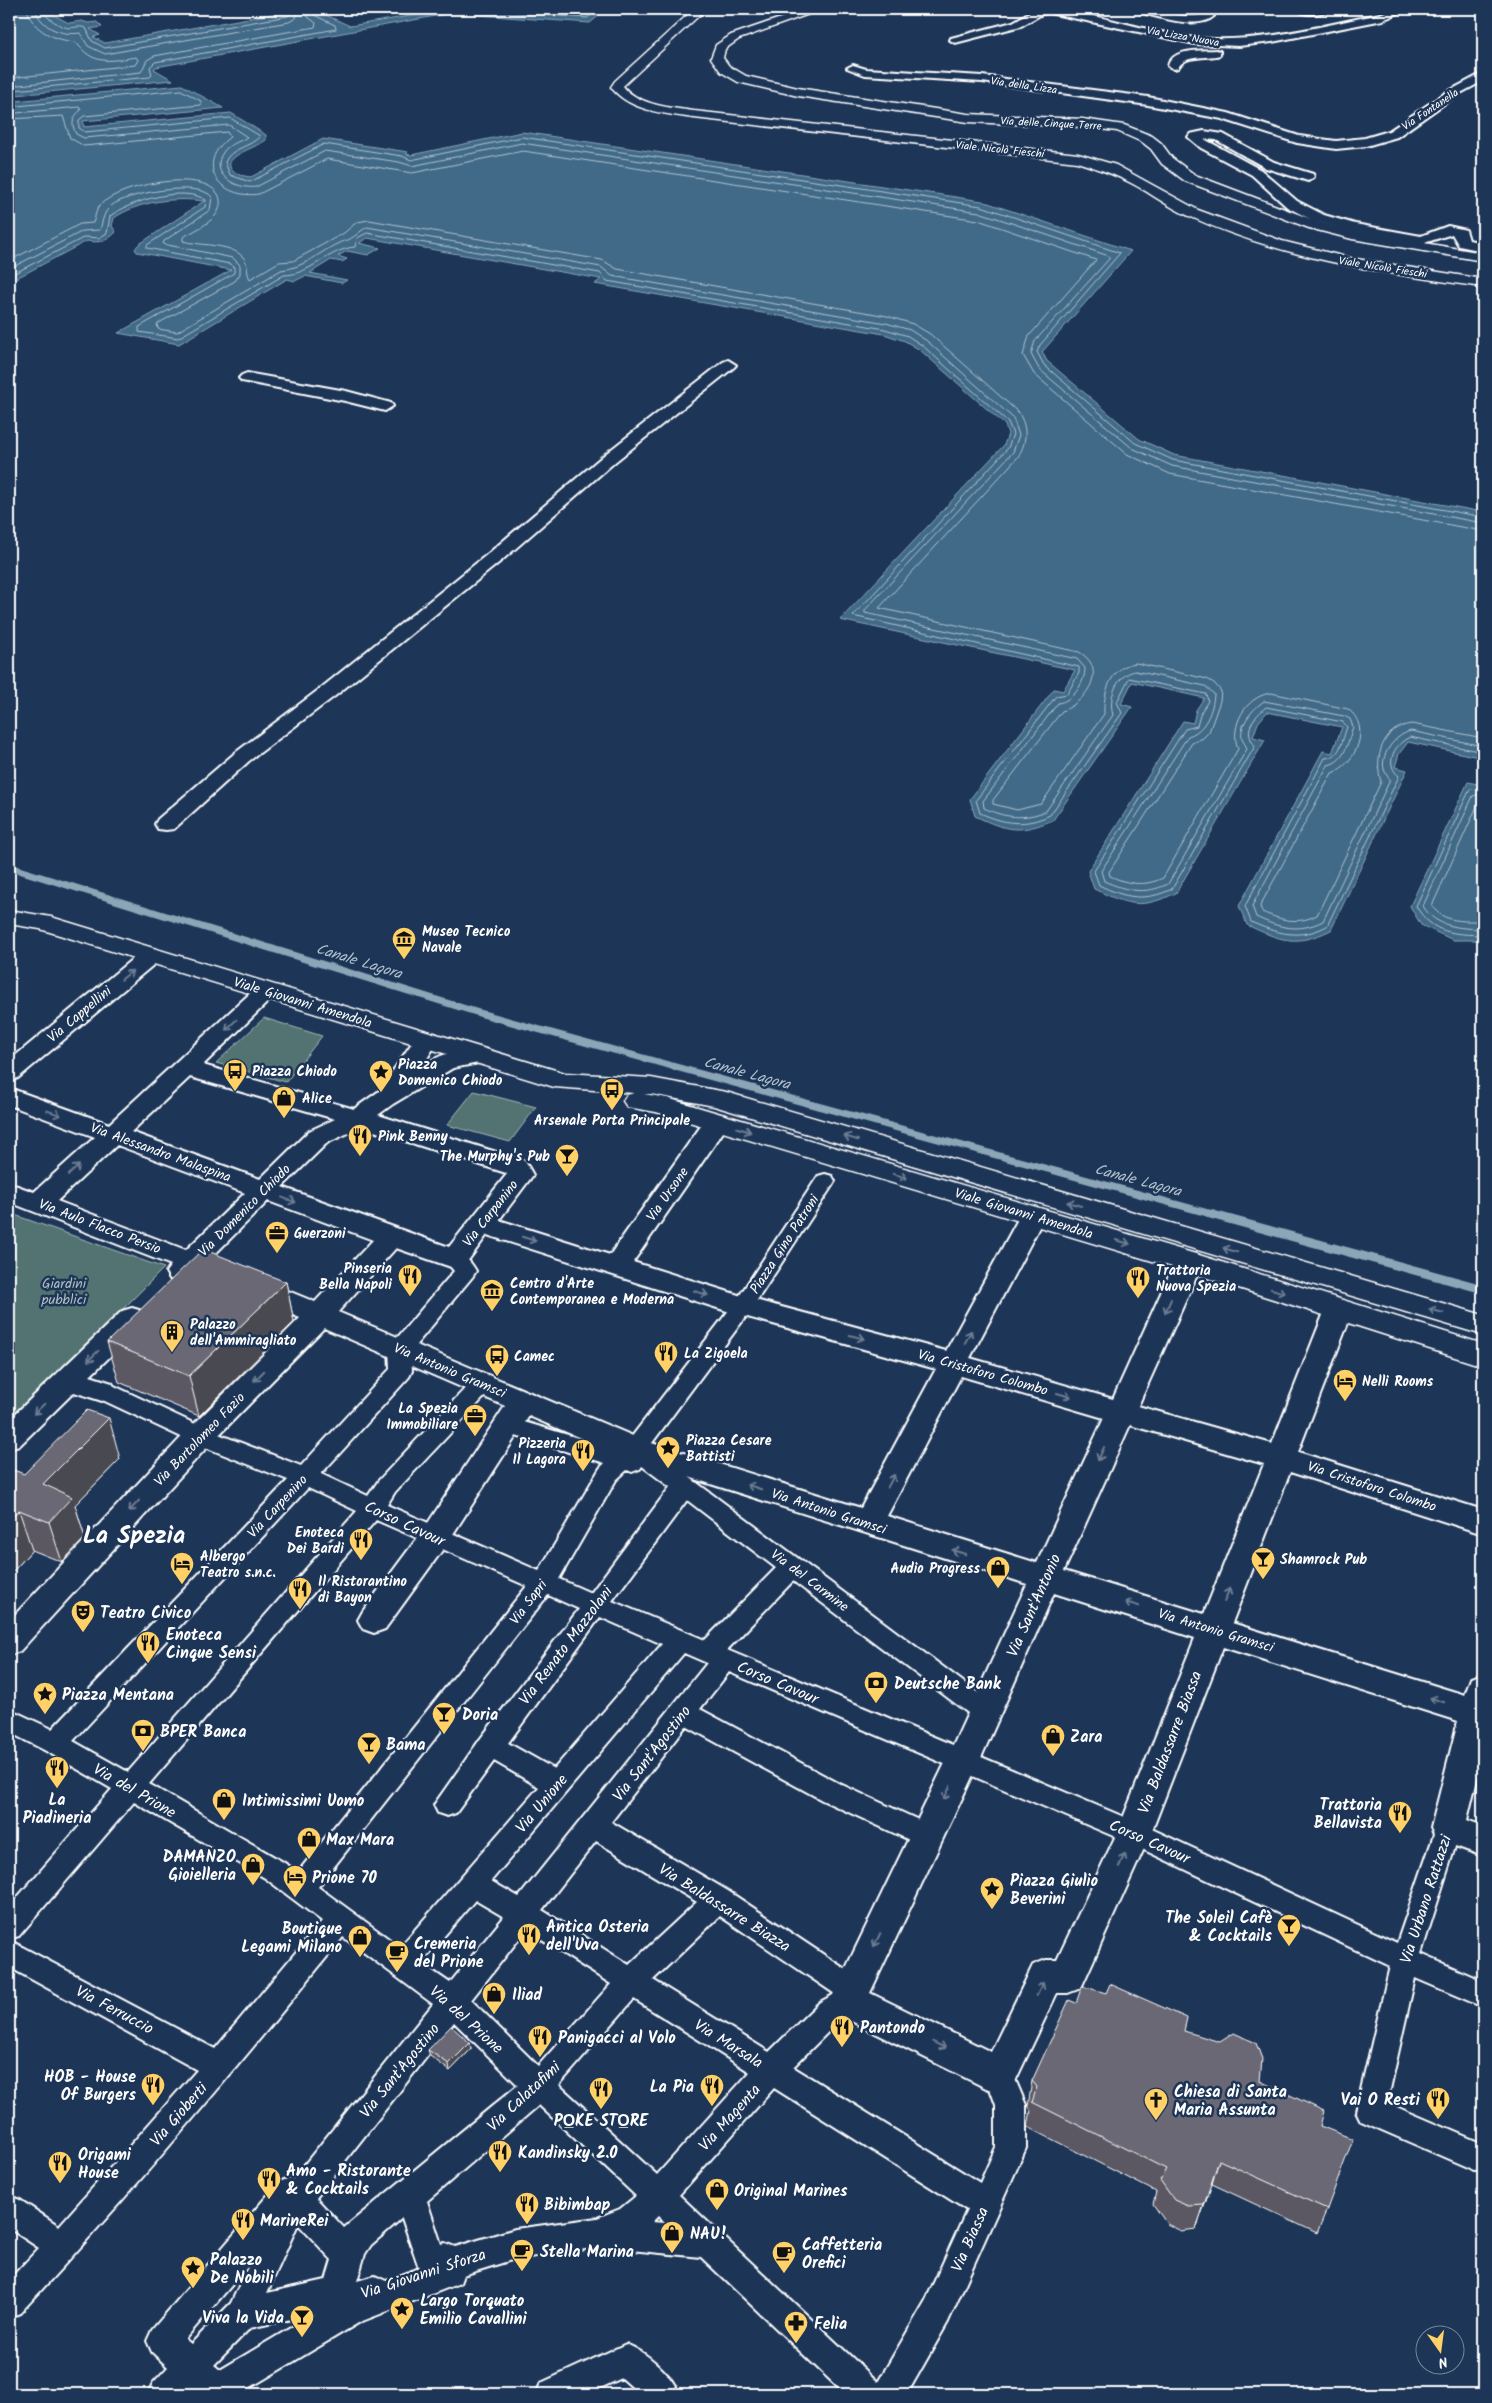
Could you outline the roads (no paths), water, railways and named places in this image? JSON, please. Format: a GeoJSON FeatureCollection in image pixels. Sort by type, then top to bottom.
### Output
{"type":"FeatureCollection","features":[{"type":"Feature","properties":{"kind":"main road","name":"Viale Nicolò Fieschi"},"geometry":{"type":"LineString","coordinates":[[700,9],[619,84],[617,87],[619,91],[637,101],[666,110],[703,116],[1078,158],[1112,168],[1193,213],[1277,244],[1350,262],[1483,282]]}},
{"type":"Feature","properties":{"kind":"main road","name":"Via delle Cinque Terre"},"geometry":{"type":"LineString","coordinates":[[817,9],[735,37],[720,47],[717,58],[725,69],[742,79],[798,92],[968,118],[1082,123],[1120,128],[1147,139],[1156,146],[1167,161],[1190,178],[1314,225],[1352,235],[1483,256]]}},
{"type":"Feature","properties":{"kind":"main road","name":"Viale Giovanni Amendola"},"geometry":{"type":"LineString","coordinates":[[9,908],[42,922],[150,956],[563,1081],[582,1092],[658,1104],[1189,1262],[1483,1355]]}},
{"type":"Feature","properties":{"kind":"main road","name":"Viale Giovanni Amendola"},"geometry":{"type":"LineString","coordinates":[[9,917],[42,922]]}},
{"type":"Feature","properties":{"kind":"main road","name":"Viale Giovanni Amendola"},"geometry":{"type":"LineString","coordinates":[[563,1081],[650,1086],[717,1098],[1483,1324]]}},
{"type":"Feature","properties":{"kind":"street"},"geometry":{"type":"LineString","coordinates":[[955,40],[1017,24],[1039,11],[1078,9]]}},
{"type":"Feature","properties":{"kind":"street"},"geometry":{"type":"LineString","coordinates":[[1139,9],[1186,19],[1209,16]]}},
{"type":"Feature","properties":{"kind":"street"},"geometry":{"type":"LineString","coordinates":[[1304,11],[1325,9]]}},
{"type":"Feature","properties":{"kind":"street","name":"Via Lizza Nuova"},"geometry":{"type":"LineString","coordinates":[[1056,11],[1195,41],[1239,43],[1272,39],[1383,17],[1402,9]]}},
{"type":"Feature","properties":{"kind":"street"},"geometry":{"type":"LineString","coordinates":[[1174,66],[1174,61],[1183,56],[1260,51],[1272,39]]}},
{"type":"Feature","properties":{"kind":"street","name":"Via della Lizza"},"geometry":{"type":"LineString","coordinates":[[1001,69],[970,72],[852,69],[865,72],[982,79],[1148,101],[1224,116],[1297,139],[1330,145],[1347,145]]}},
{"type":"Feature","properties":{"kind":"street","name":"Via Fontanella"},"geometry":{"type":"LineString","coordinates":[[1347,145],[1366,142],[1393,134],[1451,94],[1483,77]]}},
{"type":"Feature","properties":{"kind":"street"},"geometry":{"type":"LineString","coordinates":[[1308,177],[1264,162],[1219,137],[1200,135],[1194,137],[1253,170],[1273,185],[1291,203],[1315,215],[1354,227],[1421,240],[1428,239],[1441,231],[1458,231],[1461,233],[1461,240],[1464,243],[1483,247]]}},
{"type":"Feature","properties":{"kind":"street"},"geometry":{"type":"LineString","coordinates":[[166,824],[242,757],[328,692],[494,557],[610,458],[728,366]]}},
{"type":"Feature","properties":{"kind":"street"},"geometry":{"type":"LineString","coordinates":[[246,378],[346,396],[385,406]]}},
{"type":"Feature","properties":{"kind":"street","name":"Via Cappellini"},"geometry":{"type":"LineString","coordinates":[[9,1073],[150,956]]}},
{"type":"Feature","properties":{"kind":"street"},"geometry":{"type":"LineString","coordinates":[[38,1203],[186,1068],[266,991]]}},
{"type":"Feature","properties":{"kind":"street"},"geometry":{"type":"LineString","coordinates":[[384,1098],[421,1051],[426,1039]]}},
{"type":"Feature","properties":{"kind":"street"},"geometry":{"type":"LineString","coordinates":[[186,1068],[357,1119],[384,1098],[446,1062],[480,1056]]}},
{"type":"Feature","properties":{"kind":"street","name":"Via Alessandro Malaspina"},"geometry":{"type":"LineString","coordinates":[[9,1096],[390,1237],[454,1258]]}},
{"type":"Feature","properties":{"kind":"street","name":"Via Carpanino"},"geometry":{"type":"LineString","coordinates":[[357,1119],[516,1167],[520,1175],[483,1224],[454,1258],[466,1271],[400,1349]]}},
{"type":"Feature","properties":{"kind":"street","name":"Via Domenico Chiodo"},"geometry":{"type":"LineString","coordinates":[[9,1438],[318,1137],[357,1119]]}},
{"type":"Feature","properties":{"kind":"street","name":"Via Ursone"},"geometry":{"type":"LineString","coordinates":[[617,1265],[718,1122]]}},
{"type":"Feature","properties":{"kind":"street","name":"Piazza Gino Patroni"},"geometry":{"type":"LineString","coordinates":[[743,1306],[825,1181]]}},
{"type":"Feature","properties":{"kind":"street","name":"Via Aulo Flacco Persio"},"geometry":{"type":"LineString","coordinates":[[9,1192],[191,1261]]}},
{"type":"Feature","properties":{"kind":"street"},"geometry":{"type":"LineString","coordinates":[[868,1523],[1032,1216]]}},
{"type":"Feature","properties":{"kind":"street","name":"Via Cristoforo Colombo"},"geometry":{"type":"LineString","coordinates":[[483,1224],[743,1306],[1121,1411],[1282,1458],[1483,1522]]}},
{"type":"Feature","properties":{"kind":"street","name":"Via Bartolomeo Fazio"},"geometry":{"type":"LineString","coordinates":[[9,1642],[200,1436],[294,1342],[317,1314],[390,1237]]}},
{"type":"Feature","properties":{"kind":"street","name":"Via Antonio Gramsci"},"geometry":{"type":"LineString","coordinates":[[191,1261],[400,1349],[482,1386],[522,1401],[629,1455],[868,1523],[1213,1629],[1481,1705]]}},
{"type":"Feature","properties":{"kind":"street","name":"Via Sant'Antonio"},"geometry":{"type":"LineString","coordinates":[[851,1996],[963,1760],[1189,1262]]}},
{"type":"Feature","properties":{"kind":"street","name":"Via Sapri"},"geometry":{"type":"LineString","coordinates":[[300,1890],[544,1583],[608,1474],[629,1455],[743,1306]]}},
{"type":"Feature","properties":{"kind":"street","name":"Via Baldassarre Biassa"},"geometry":{"type":"LineString","coordinates":[[999,2075],[1046,1977],[1068,1976],[1134,1834],[1339,1310]]}},
{"type":"Feature","properties":{"kind":"street","name":"Via Carpenino"},"geometry":{"type":"LineString","coordinates":[[55,1743],[305,1477],[400,1371],[400,1349]]}},
{"type":"Feature","properties":{"kind":"street","name":"Corso Cavour"},"geometry":{"type":"LineString","coordinates":[[68,1380],[102,1390],[200,1436],[305,1477],[434,1537],[596,1604],[1134,1834],[1405,1960],[1483,1994]]}},
{"type":"Feature","properties":{"kind":"street"},"geometry":{"type":"LineString","coordinates":[[9,1927],[129,1786],[373,1508],[387,1486],[482,1386]]}},
{"type":"Feature","properties":{"kind":"street"},"geometry":{"type":"LineString","coordinates":[[374,1620],[434,1537],[522,1401]]}},
{"type":"Feature","properties":{"kind":"street"},"geometry":{"type":"LineString","coordinates":[[507,1426],[629,1455]]}},
{"type":"Feature","properties":{"kind":"street","name":"Via del Carmine"},"geometry":{"type":"LineString","coordinates":[[629,1455],[675,1479],[985,1712]]}},
{"type":"Feature","properties":{"kind":"street","name":"Via Renato Mazzolani"},"geometry":{"type":"LineString","coordinates":[[447,1805],[596,1604],[675,1479]]}},
{"type":"Feature","properties":{"kind":"street","name":"Via Sant'Agostino"},"geometry":{"type":"LineString","coordinates":[[164,2394],[242,2314],[292,2204],[684,1712],[717,1656],[792,1567]]}},
{"type":"Feature","properties":{"kind":"street","name":"Via Unione"},"geometry":{"type":"LineString","coordinates":[[402,1965],[680,1640]]}},
{"type":"Feature","properties":{"kind":"street","name":"Via Urbano Rattazzi"},"geometry":{"type":"LineString","coordinates":[[1481,1705],[1448,1828],[1405,1960],[1371,2111],[1483,2158]]}},
{"type":"Feature","properties":{"kind":"street"},"geometry":{"type":"LineString","coordinates":[[684,1712],[831,1792],[927,1836]]}},
{"type":"Feature","properties":{"kind":"street","name":"Via del Prione"},"geometry":{"type":"LineString","coordinates":[[9,1720],[55,1743],[274,1870],[454,2003],[539,2086],[708,2242],[868,2394]]}},
{"type":"Feature","properties":{"kind":"street"},"geometry":{"type":"LineString","coordinates":[[490,1746],[557,1784]]}},
{"type":"Feature","properties":{"kind":"street","name":"Via Baldassarre Biazza"},"geometry":{"type":"LineString","coordinates":[[594,1826],[718,1900],[851,1996]]}},
{"type":"Feature","properties":{"kind":"street"},"geometry":{"type":"LineString","coordinates":[[1448,1828],[1483,1842]]}},
{"type":"Feature","properties":{"kind":"street","name":"Via Marsala"},"geometry":{"type":"LineString","coordinates":[[472,1884],[632,1981],[985,2204]]}},
{"type":"Feature","properties":{"kind":"street","name":"Via Calatafimi"},"geometry":{"type":"LineString","coordinates":[[338,2293],[352,2244],[539,2086],[632,1981],[718,1900]]}},
{"type":"Feature","properties":{"kind":"street","name":"Via Gioberti"},"geometry":{"type":"LineString","coordinates":[[9,2302],[63,2246],[220,2067],[340,1920]]}},
{"type":"Feature","properties":{"kind":"street","name":"Via Ferruccio"},"geometry":{"type":"LineString","coordinates":[[9,1953],[220,2067]]}},
{"type":"Feature","properties":{"kind":"street"},"geometry":{"type":"LineString","coordinates":[[851,1996],[999,2075]]}},
{"type":"Feature","properties":{"kind":"street","name":"Via Magenta"},"geometry":{"type":"LineString","coordinates":[[658,2197],[772,2069],[830,2011],[851,1996]]}},
{"type":"Feature","properties":{"kind":"street","name":"Via Biassa"},"geometry":{"type":"LineString","coordinates":[[889,2394],[937,2311],[1011,2148],[1011,2105],[999,2075]]}},
{"type":"Feature","properties":{"kind":"street"},"geometry":{"type":"LineString","coordinates":[[409,2192],[410,2195],[432,2263],[445,2258],[449,2272],[350,2310],[218,2389],[163,2341],[290,2193],[342,2249],[409,2192]]}},
{"type":"Feature","properties":{"kind":"street","name":"Via Giovanni Sforza"},"geometry":{"type":"LineString","coordinates":[[597,2233],[630,2221],[658,2197]]}},
{"type":"Feature","properties":{"kind":"street"},"geometry":{"type":"LineString","coordinates":[[9,2211],[63,2246]]}},
{"type":"Feature","properties":{"kind":"street","name":"Via Giovanni Sforza"},"geometry":{"type":"LineString","coordinates":[[242,2314],[338,2293],[360,2297],[447,2264],[515,2244],[597,2233],[708,2242]]}},
{"type":"Feature","properties":{"kind":"street"},"geometry":{"type":"LineString","coordinates":[[552,2394],[626,2360],[664,2394]]}},
{"type":"Feature","properties":{"kind":"water"},"geometry":{"type":"Polygon","coordinates":[[[9,9],[42,9],[69,23],[82,21],[88,23],[97,22],[102,27],[90,29],[100,35],[93,37],[105,43],[301,9],[313,9],[350,26],[452,9],[607,9],[590,23],[478,15],[474,11],[463,11],[156,67],[154,69],[173,80],[15,95],[15,101],[182,85],[223,108],[83,121],[84,127],[231,113],[266,135],[266,140],[238,155],[230,163],[231,170],[234,172],[251,177],[323,139],[408,152],[406,154],[411,155],[522,132],[982,201],[1131,251],[1042,352],[1047,361],[1139,439],[1174,455],[1483,512],[1483,758],[1408,742],[1399,754],[1395,767],[1407,770],[1331,930],[1308,939],[1289,940],[1279,938],[1247,925],[1239,906],[1323,751],[1332,753],[1342,727],[1267,712],[1258,723],[1253,737],[1265,740],[1176,893],[1153,902],[1134,903],[1116,899],[1094,889],[1088,871],[1183,721],[1193,723],[1196,710],[1204,698],[1132,682],[1121,704],[1132,707],[1053,820],[1031,827],[1014,829],[996,825],[975,816],[970,799],[1054,689],[1063,691],[1075,670],[840,620],[1004,445],[1008,434],[1005,425],[920,350],[905,341],[884,334],[595,284],[601,279],[367,238],[359,243],[380,248],[368,255],[347,251],[338,256],[347,259],[342,262],[331,260],[310,273],[347,280],[342,283],[305,276],[295,281],[287,279],[179,344],[118,333],[231,270],[137,252],[135,249],[138,245],[204,201],[169,200],[146,204],[124,212],[114,218],[112,226],[116,232],[106,240],[99,242],[87,241],[9,282],[9,9]]]}},
{"type":"Feature","properties":{"kind":"water"},"geometry":{"type":"Polygon","coordinates":[[[1483,766],[1483,940],[1453,940],[1421,925],[1410,906],[1468,782],[1477,784],[1483,766]]]}},
{"type":"Feature","properties":{"kind":"waterway","name":"Canale Lagora"},"geometry":{"type":"LineString","coordinates":[[9,867],[479,1013],[1215,1215]]}},
{"type":"Feature","properties":{"kind":"waterway","name":"Canale Lagora"},"geometry":{"type":"LineString","coordinates":[[1210,1214],[1483,1289]]}},
{"type":"Feature","properties":{"kind":"place","name":"Museo Tecnico Navale"},"geometry":{"type":"Point","coordinates":[404,960]}},
{"type":"Feature","properties":{"kind":"place","name":"Piazza Chiodo"},"geometry":{"type":"Point","coordinates":[235,1092]}},
{"type":"Feature","properties":{"kind":"place","name":"Piazza Domenico Chiodo"},"geometry":{"type":"Point","coordinates":[381,1093]}},
{"type":"Feature","properties":{"kind":"place","name":"Arsenale Porta Principale"},"geometry":{"type":"Point","coordinates":[612,1111]}},
{"type":"Feature","properties":{"kind":"place","name":"Alice"},"geometry":{"type":"Point","coordinates":[284,1119]}},
{"type":"Feature","properties":{"kind":"place","name":"Pink Benny"},"geometry":{"type":"Point","coordinates":[360,1157]}},
{"type":"Feature","properties":{"kind":"place","name":"The Murphy's Pub"},"geometry":{"type":"Point","coordinates":[567,1177]}},
{"type":"Feature","properties":{"kind":"place","name":"Guerzoni"},"geometry":{"type":"Point","coordinates":[277,1254]}},
{"type":"Feature","properties":{"kind":"place","name":"Pinseria Bella Napoli"},"geometry":{"type":"Point","coordinates":[410,1297]}},
{"type":"Feature","properties":{"kind":"place","name":"Trattoria Nuova Spezia"},"geometry":{"type":"Point","coordinates":[1138,1299]}},
{"type":"Feature","properties":{"kind":"place","name":"Centro d'Arte Contemporanea e Moderna"},"geometry":{"type":"Point","coordinates":[492,1312]}},
{"type":"Feature","properties":{"kind":"place","name":"Palazzo dell'Ammiragliato"},"geometry":{"type":"Point","coordinates":[172,1353]}},
{"type":"Feature","properties":{"kind":"place","name":"La Zigoela"},"geometry":{"type":"Point","coordinates":[666,1374]}},
{"type":"Feature","properties":{"kind":"place","name":"Camec"},"geometry":{"type":"Point","coordinates":[497,1377]}},
{"type":"Feature","properties":{"kind":"place","name":"Nelli Rooms"},"geometry":{"type":"Point","coordinates":[1345,1402]}},
{"type":"Feature","properties":{"kind":"place","name":"La Spezia Immobiliare"},"geometry":{"type":"Point","coordinates":[475,1437]}},
{"type":"Feature","properties":{"kind":"place","name":"Piazza Cesare Battisti"},"geometry":{"type":"Point","coordinates":[668,1469]}},
{"type":"Feature","properties":{"kind":"place","name":"Pizzeria Il Lagora"},"geometry":{"type":"Point","coordinates":[583,1472]}},
{"type":"Feature","properties":{"kind":"place","name":"Enoteca Dei Bardi"},"geometry":{"type":"Point","coordinates":[361,1561]}},
{"type":"Feature","properties":{"kind":"place","name":"Shamrock Pub"},"geometry":{"type":"Point","coordinates":[1263,1580]}},
{"type":"Feature","properties":{"kind":"place","name":"Albergo Teatro s.n.c."},"geometry":{"type":"Point","coordinates":[182,1585]}},
{"type":"Feature","properties":{"kind":"place","name":"Audio Progress"},"geometry":{"type":"Point","coordinates":[998,1589]}},
{"type":"Feature","properties":{"kind":"place","name":"Il Ristorantino di Bayon"},"geometry":{"type":"Point","coordinates":[300,1610]}},
{"type":"Feature","properties":{"kind":"place","name":"Teatro Civico"},"geometry":{"type":"Point","coordinates":[83,1633]}},
{"type":"Feature","properties":{"kind":"place","name":"Enoteca Cinque Sensi"},"geometry":{"type":"Point","coordinates":[148,1664]}},
{"type":"Feature","properties":{"kind":"place","name":"Deutsche Bank"},"geometry":{"type":"Point","coordinates":[876,1704]}},
{"type":"Feature","properties":{"kind":"place","name":"Piazza Mentana"},"geometry":{"type":"Point","coordinates":[45,1715]}},
{"type":"Feature","properties":{"kind":"place","name":"Doria"},"geometry":{"type":"Point","coordinates":[444,1735]}},
{"type":"Feature","properties":{"kind":"place","name":"BPER Banca"},"geometry":{"type":"Point","coordinates":[143,1752]}},
{"type":"Feature","properties":{"kind":"place","name":"Zara"},"geometry":{"type":"Point","coordinates":[1053,1757]}},
{"type":"Feature","properties":{"kind":"place","name":"Bama"},"geometry":{"type":"Point","coordinates":[369,1765]}},
{"type":"Feature","properties":{"kind":"place","name":"La Piadineria"},"geometry":{"type":"Point","coordinates":[57,1789]}},
{"type":"Feature","properties":{"kind":"place","name":"Intimissimi Uomo"},"geometry":{"type":"Point","coordinates":[224,1821]}},
{"type":"Feature","properties":{"kind":"place","name":"Trattoria Bellavista"},"geometry":{"type":"Point","coordinates":[1400,1834]}},
{"type":"Feature","properties":{"kind":"place","name":"Max Mara"},"geometry":{"type":"Point","coordinates":[309,1860]}},
{"type":"Feature","properties":{"kind":"place","name":"DAMANZO Gioielleria"},"geometry":{"type":"Point","coordinates":[253,1886]}},
{"type":"Feature","properties":{"kind":"place","name":"Prione 70"},"geometry":{"type":"Point","coordinates":[295,1898]}},
{"type":"Feature","properties":{"kind":"place","name":"Piazza Giulio Beverini"},"geometry":{"type":"Point","coordinates":[992,1910]}},
{"type":"Feature","properties":{"kind":"place","name":"The Soleil Cafè & Cocktails"},"geometry":{"type":"Point","coordinates":[1289,1947]}},
{"type":"Feature","properties":{"kind":"place","name":"Antica Osteria dell'Uva"},"geometry":{"type":"Point","coordinates":[529,1956]}},
{"type":"Feature","properties":{"kind":"place","name":"Boutique Legami Milano"},"geometry":{"type":"Point","coordinates":[360,1958]}},
{"type":"Feature","properties":{"kind":"place","name":"Cremeria del Prione"},"geometry":{"type":"Point","coordinates":[397,1973]}},
{"type":"Feature","properties":{"kind":"place","name":"Iliad"},"geometry":{"type":"Point","coordinates":[494,2015]}},
{"type":"Feature","properties":{"kind":"place","name":"Pantondo"},"geometry":{"type":"Point","coordinates":[842,2048]}},
{"type":"Feature","properties":{"kind":"place","name":"Panigacci al Volo"},"geometry":{"type":"Point","coordinates":[540,2058]}},
{"type":"Feature","properties":{"kind":"place","name":"HOB - House Of Burgers"},"geometry":{"type":"Point","coordinates":[153,2106]}},
{"type":"Feature","properties":{"kind":"place","name":"La Pia"},"geometry":{"type":"Point","coordinates":[712,2107]}},
{"type":"Feature","properties":{"kind":"place","name":"PO̲KE STO̲RE"},"geometry":{"type":"Point","coordinates":[601,2110]}},
{"type":"Feature","properties":{"kind":"place","name":"Vai O Resti"},"geometry":{"type":"Point","coordinates":[1438,2120]}},
{"type":"Feature","properties":{"kind":"place","name":"Chiesa di Santa Maria Assunta"},"geometry":{"type":"Point","coordinates":[1156,2121]}},
{"type":"Feature","properties":{"kind":"place","name":"Kandinsky 2.0"},"geometry":{"type":"Point","coordinates":[500,2173]}},
{"type":"Feature","properties":{"kind":"place","name":"Origami House"},"geometry":{"type":"Point","coordinates":[60,2184]}},
{"type":"Feature","properties":{"kind":"place","name":"Amo - Ristorante & Cocktails"},"geometry":{"type":"Point","coordinates":[269,2200]}},
{"type":"Feature","properties":{"kind":"place","name":"Original Marines"},"geometry":{"type":"Point","coordinates":[717,2211]}},
{"type":"Feature","properties":{"kind":"place","name":"Bibimbap"},"geometry":{"type":"Point","coordinates":[527,2225]}},
{"type":"Feature","properties":{"kind":"place","name":"MarineRei"},"geometry":{"type":"Point","coordinates":[243,2241]}},
{"type":"Feature","properties":{"kind":"place","name":"NAU!"},"geometry":{"type":"Point","coordinates":[672,2254]}},
{"type":"Feature","properties":{"kind":"place","name":"Stella Marina"},"geometry":{"type":"Point","coordinates":[522,2272]}},
{"type":"Feature","properties":{"kind":"place","name":"Caffetteria Orefici"},"geometry":{"type":"Point","coordinates":[784,2274]}},
{"type":"Feature","properties":{"kind":"place","name":"Palazzo De Nobili"},"geometry":{"type":"Point","coordinates":[193,2289]}},
{"type":"Feature","properties":{"kind":"place","name":"Largo Torquato Emilio Cavallini"},"geometry":{"type":"Point","coordinates":[402,2330]}},
{"type":"Feature","properties":{"kind":"place","name":"Viva la Vida"},"geometry":{"type":"Point","coordinates":[302,2338]}},
{"type":"Feature","properties":{"kind":"place","name":"Felia"},"geometry":{"type":"Point","coordinates":[796,2344]}},
{"type":"Feature","properties":{"kind":"district","name":"La Spezia"},"geometry":{"type":"Point","coordinates":[134,1535]}},
{"type":"Feature","properties":{"kind":"park label","name":"Giardini pubblici"},"geometry":{"type":"Point","coordinates":[64,1292]}}]}
